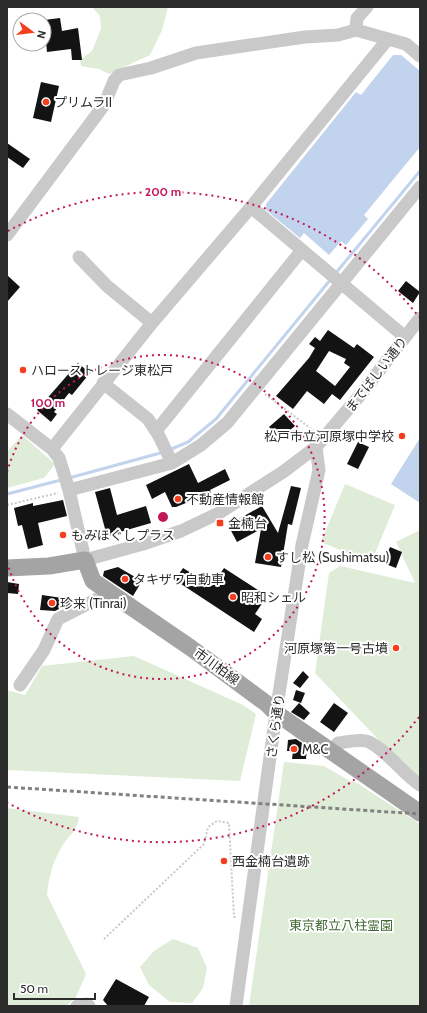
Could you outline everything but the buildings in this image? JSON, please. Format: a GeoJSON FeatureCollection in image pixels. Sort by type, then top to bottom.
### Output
{"type":"FeatureCollection","features":[{"type":"Feature","properties":{"kind":"main road"},"geometry":{"type":"LineString","coordinates":[[7,568],[49,566],[85,560]]}},
{"type":"Feature","properties":{"kind":"main road","name":"市川柏線"},"geometry":{"type":"LineString","coordinates":[[85,560],[93,581],[191,648],[330,752],[420,813]]}},
{"type":"Feature","properties":{"kind":"street"},"geometry":{"type":"LineString","coordinates":[[356,30],[357,18],[367,7]]}},
{"type":"Feature","properties":{"kind":"street"},"geometry":{"type":"LineString","coordinates":[[7,235],[104,105],[114,81],[119,75],[151,68],[196,53],[305,37],[338,35],[356,30],[406,44],[420,56]]}},
{"type":"Feature","properties":{"kind":"street"},"geometry":{"type":"LineString","coordinates":[[52,449],[152,323],[251,207],[388,39]]}},
{"type":"Feature","properties":{"kind":"street"},"geometry":{"type":"LineString","coordinates":[[67,483],[201,445],[226,423],[256,387],[335,279],[420,187]]}},
{"type":"Feature","properties":{"kind":"street"},"geometry":{"type":"LineString","coordinates":[[251,207],[405,337]]}},
{"type":"Feature","properties":{"kind":"street"},"geometry":{"type":"LineString","coordinates":[[156,431],[302,250]]}},
{"type":"Feature","properties":{"kind":"street"},"geometry":{"type":"LineString","coordinates":[[79,256],[107,286],[152,323]]}},
{"type":"Feature","properties":{"kind":"street","name":"までばしい通り"},"geometry":{"type":"LineString","coordinates":[[85,560],[143,544],[181,531],[219,513],[283,472],[320,443],[361,394],[420,318]]}},
{"type":"Feature","properties":{"kind":"street"},"geometry":{"type":"LineString","coordinates":[[103,383],[148,419],[168,455]]}},
{"type":"Feature","properties":{"kind":"street"},"geometry":{"type":"LineString","coordinates":[[7,414],[52,449],[59,458],[67,483],[85,560]]}},
{"type":"Feature","properties":{"kind":"street","name":"さくら通り"},"geometry":{"type":"LineString","coordinates":[[236,1006],[276,713],[302,545],[319,470],[320,443]]}},
{"type":"Feature","properties":{"kind":"street"},"geometry":{"type":"LineString","coordinates":[[20,685],[44,650],[58,619],[110,592]]}},
{"type":"Feature","properties":{"kind":"street"},"geometry":{"type":"LineString","coordinates":[[330,752],[338,743],[359,740],[367,741],[377,746],[410,778],[420,784]]}},
{"type":"Feature","properties":{"kind":"street"},"geometry":{"type":"LineString","coordinates":[[77,1006],[86,1004],[89,1006]]}},
{"type":"Feature","properties":{"kind":"path"},"geometry":{"type":"LineString","coordinates":[[256,387],[320,443]]}},
{"type":"Feature","properties":{"kind":"path"},"geometry":{"type":"LineString","coordinates":[[7,506],[67,483]]}},
{"type":"Feature","properties":{"kind":"path"},"geometry":{"type":"LineString","coordinates":[[104,939],[204,844],[208,827],[217,821],[229,824],[234,917],[248,919]]}},
{"type":"Feature","properties":{"kind":"green space"},"geometry":{"type":"Polygon","coordinates":[[[92,7],[168,7],[162,30],[150,55],[109,74],[99,69],[81,66],[80,60],[92,51],[101,29],[100,16],[92,7]]]}},
{"type":"Feature","properties":{"kind":"green space"},"geometry":{"type":"Polygon","coordinates":[[[22,435],[55,464],[44,478],[7,488],[7,452],[22,435]]]}},
{"type":"Feature","properties":{"kind":"green space"},"geometry":{"type":"Polygon","coordinates":[[[345,484],[395,505],[371,563],[321,542],[345,484]]]}},
{"type":"Feature","properties":{"kind":"green space"},"geometry":{"type":"Polygon","coordinates":[[[420,530],[420,780],[416,779],[315,673],[329,573],[340,566],[415,583],[396,542],[420,530]]]}},
{"type":"Feature","properties":{"kind":"green space"},"geometry":{"type":"Polygon","coordinates":[[[134,656],[243,705],[256,714],[240,781],[7,770],[7,690],[25,695],[42,666],[134,656]]]}},
{"type":"Feature","properties":{"kind":"green space","name":"東京都立八柱霊園"},"geometry":{"type":"Polygon","coordinates":[[[284,762],[324,766],[348,780],[357,783],[420,824],[420,1006],[249,1006],[284,762]]]}},
{"type":"Feature","properties":{"kind":"green space"},"geometry":{"type":"Polygon","coordinates":[[[7,808],[79,817],[76,827],[58,853],[53,865],[47,895],[86,974],[76,997],[66,1006],[7,1006],[7,808]]]}},
{"type":"Feature","properties":{"kind":"green space"},"geometry":{"type":"Polygon","coordinates":[[[173,939],[198,948],[207,968],[203,988],[192,1003],[170,1002],[149,985],[140,967],[154,951],[173,939]]]}},
{"type":"Feature","properties":{"kind":"water"},"geometry":{"type":"Polygon","coordinates":[[[393,55],[401,55],[420,71],[420,147],[364,215],[368,219],[346,245],[341,241],[329,255],[304,233],[300,238],[266,210],[266,204],[356,92],[361,95],[393,55]]]}},
{"type":"Feature","properties":{"kind":"water"},"geometry":{"type":"Polygon","coordinates":[[[420,438],[420,503],[391,484],[420,438]]]}},
{"type":"Feature","properties":{"kind":"waterway"},"geometry":{"type":"LineString","coordinates":[[335,274],[420,171]]}},
{"type":"Feature","properties":{"kind":"waterway"},"geometry":{"type":"LineString","coordinates":[[169,450],[188,442],[216,419],[331,279]]}},
{"type":"Feature","properties":{"kind":"waterway"},"geometry":{"type":"LineString","coordinates":[[69,478],[164,452]]}},
{"type":"Feature","properties":{"kind":"waterway"},"geometry":{"type":"LineString","coordinates":[[7,494],[61,480]]}},
{"type":"Feature","properties":{"kind":"railway"},"geometry":{"type":"LineString","coordinates":[[7,787],[420,814]]}},
{"type":"Feature","properties":{"kind":"place","name":"プリムラII"},"geometry":{"type":"Point","coordinates":[46,102]}},
{"type":"Feature","properties":{"kind":"place","name":"ハローストレージ東松戸"},"geometry":{"type":"Point","coordinates":[23,370]}},
{"type":"Feature","properties":{"kind":"place","name":"松戸市立河原塚中学校"},"geometry":{"type":"Point","coordinates":[402,436]}},
{"type":"Feature","properties":{"kind":"place","name":"不動産情報館"},"geometry":{"type":"Point","coordinates":[178,499]}},
{"type":"Feature","properties":{"kind":"place","name":"金楠台"},"geometry":{"type":"Point","coordinates":[220,523]}},
{"type":"Feature","properties":{"kind":"place","name":"もみほぐしプラス"},"geometry":{"type":"Point","coordinates":[63,535]}},
{"type":"Feature","properties":{"kind":"place","name":"すし松 (Sushimatsu)"},"geometry":{"type":"Point","coordinates":[268,557]}},
{"type":"Feature","properties":{"kind":"place","name":"タキザワ自動車"},"geometry":{"type":"Point","coordinates":[125,579]}},
{"type":"Feature","properties":{"kind":"place","name":"昭和シェル"},"geometry":{"type":"Point","coordinates":[233,597]}},
{"type":"Feature","properties":{"kind":"place","name":"珍来 (Tinrai)"},"geometry":{"type":"Point","coordinates":[52,603]}},
{"type":"Feature","properties":{"kind":"place","name":"河原塚第一号古墳"},"geometry":{"type":"Point","coordinates":[396,648]}},
{"type":"Feature","properties":{"kind":"place","name":"M&C"},"geometry":{"type":"Point","coordinates":[294,749]}},
{"type":"Feature","properties":{"kind":"place","name":"西金楠台遺跡"},"geometry":{"type":"Point","coordinates":[224,861]}}]}
